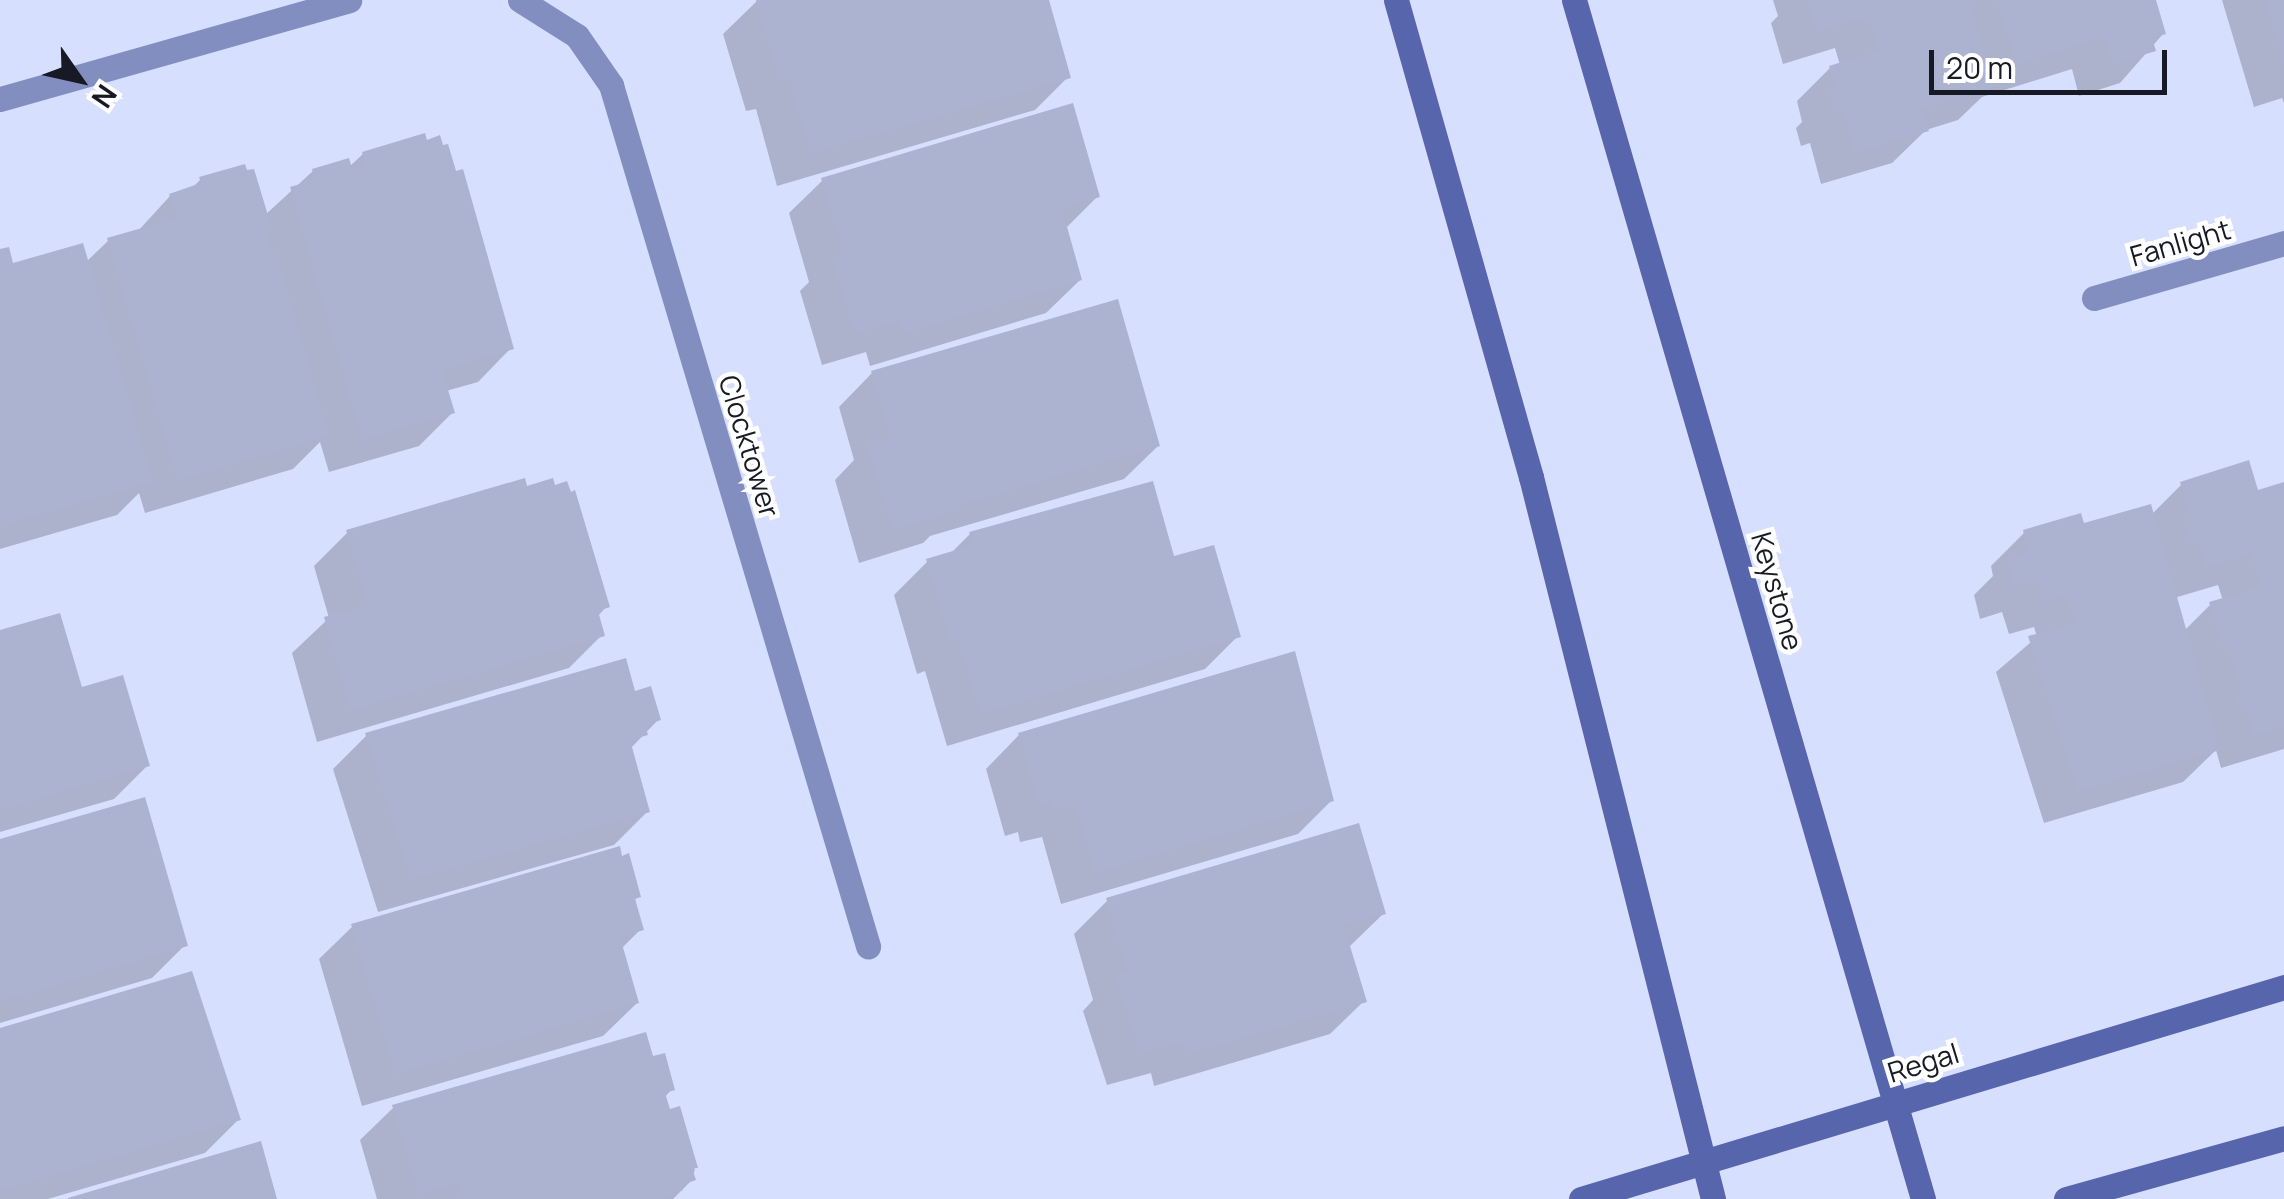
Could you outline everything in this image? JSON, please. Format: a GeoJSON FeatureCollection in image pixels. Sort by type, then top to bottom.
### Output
{"type":"FeatureCollection","features":[{"type":"Feature","properties":{"kind":"street"},"geometry":{"type":"LineString","coordinates":[[0,99],[349,0]]}},
{"type":"Feature","properties":{"kind":"street","name":"Clocktower"},"geometry":{"type":"LineString","coordinates":[[520,0],[577,36],[611,85],[868,946]]}},
{"type":"Feature","properties":{"kind":"street"},"geometry":{"type":"LineString","coordinates":[[1396,0],[1530,477],[1713,1199]]}},
{"type":"Feature","properties":{"kind":"street","name":"Keystone"},"geometry":{"type":"LineString","coordinates":[[1574,0],[1922,1199]]}},
{"type":"Feature","properties":{"kind":"street","name":"Fanlight"},"geometry":{"type":"LineString","coordinates":[[2094,298],[2284,243]]}},
{"type":"Feature","properties":{"kind":"street","name":"Regal"},"geometry":{"type":"LineString","coordinates":[[1581,1199],[2284,987]]}},
{"type":"Feature","properties":{"kind":"street"},"geometry":{"type":"LineString","coordinates":[[2066,1199],[2284,1138]]}},
{"type":"Feature","properties":{"kind":"building"},"geometry":{"type":"Polygon","coordinates":[[[756,0],[1049,0],[1071,78],[810,154],[789,77],[779,80],[756,0]]]}},
{"type":"Feature","properties":{"kind":"building"},"geometry":{"type":"Polygon","coordinates":[[[1807,0],[1969,0],[1995,87],[1922,109],[1929,131],[1855,153],[1843,111],[1835,114],[1828,92],[1836,91],[1829,66],[1878,51],[1868,17],[1816,32],[1807,0]]]}},
{"type":"Feature","properties":{"kind":"building"},"geometry":{"type":"Polygon","coordinates":[[[1997,0],[2156,0],[2166,34],[2152,38],[2156,51],[2113,64],[2105,37],[2016,64],[1997,0]]]}},
{"type":"Feature","properties":{"kind":"building"},"geometry":{"type":"Polygon","coordinates":[[[2265,0],[2284,0],[2284,61],[2283,61],[2265,0]]]}},
{"type":"Feature","properties":{"kind":"building"},"geometry":{"type":"Polygon","coordinates":[[[1073,103],[1100,197],[1062,209],[1082,280],[903,334],[899,321],[855,334],[832,256],[843,252],[821,178],[1073,103]]]}},
{"type":"Feature","properties":{"kind":"building"},"geometry":{"type":"Polygon","coordinates":[[[425,133],[427,140],[440,135],[443,145],[448,144],[456,171],[463,169],[514,349],[442,370],[455,413],[362,440],[290,187],[314,180],[312,169],[349,158],[352,168],[365,165],[362,152],[425,133]]]}},
{"type":"Feature","properties":{"kind":"building"},"geometry":{"type":"Polygon","coordinates":[[[245,164],[247,170],[254,169],[273,232],[266,232],[271,252],[276,251],[329,436],[178,481],[107,238],[177,218],[169,194],[201,183],[199,177],[245,164]]]}},
{"type":"Feature","properties":{"kind":"building"},"geometry":{"type":"Polygon","coordinates":[[[83,243],[153,482],[4,525],[0,511],[0,249],[9,247],[13,263],[83,243]]]}},
{"type":"Feature","properties":{"kind":"building"},"geometry":{"type":"Polygon","coordinates":[[[1118,299],[1160,446],[958,506],[959,510],[893,531],[867,444],[890,437],[871,371],[1118,299]]]}},
{"type":"Feature","properties":{"kind":"building"},"geometry":{"type":"Polygon","coordinates":[[[2249,460],[2258,490],[2284,482],[2284,727],[2254,736],[2247,711],[2241,713],[2236,695],[2243,694],[2228,645],[2222,647],[2209,602],[2261,587],[2251,554],[2206,567],[2198,542],[2191,545],[2186,526],[2192,523],[2180,482],[2249,460]]]}},
{"type":"Feature","properties":{"kind":"building"},"geometry":{"type":"Polygon","coordinates":[[[525,478],[527,486],[553,478],[555,485],[567,481],[571,492],[575,490],[610,607],[598,611],[605,636],[350,711],[324,617],[367,605],[346,530],[525,478]]]}},
{"type":"Feature","properties":{"kind":"building"},"geometry":{"type":"Polygon","coordinates":[[[1153,481],[1174,556],[1214,545],[1241,637],[980,714],[958,639],[950,642],[926,559],[973,545],[969,532],[1153,481]]]}},
{"type":"Feature","properties":{"kind":"building"},"geometry":{"type":"Polygon","coordinates":[[[2151,504],[2220,750],[2077,791],[2028,636],[2075,624],[2067,595],[2042,602],[2036,580],[2014,587],[2007,559],[2028,553],[2023,530],[2081,513],[2084,523],[2151,504]]]}},
{"type":"Feature","properties":{"kind":"building"},"geometry":{"type":"Polygon","coordinates":[[[60,613],[82,687],[123,675],[150,766],[0,810],[0,630],[60,613]]]}},
{"type":"Feature","properties":{"kind":"building"},"geometry":{"type":"Polygon","coordinates":[[[1295,651],[1334,801],[1095,873],[1075,805],[1054,810],[1051,800],[1039,804],[1018,733],[1295,651]]]}},
{"type":"Feature","properties":{"kind":"building"},"geometry":{"type":"Polygon","coordinates":[[[626,658],[635,691],[651,686],[661,720],[645,725],[648,735],[630,740],[650,812],[411,880],[365,733],[626,658]]]}},
{"type":"Feature","properties":{"kind":"building"},"geometry":{"type":"Polygon","coordinates":[[[145,797],[188,946],[0,1002],[0,839],[145,797]]]}},
{"type":"Feature","properties":{"kind":"building"},"geometry":{"type":"Polygon","coordinates":[[[1359,823],[1386,914],[1344,926],[1367,1002],[1188,1054],[1184,1041],[1140,1053],[1115,976],[1127,971],[1106,898],[1359,823]]]}},
{"type":"Feature","properties":{"kind":"building"},"geometry":{"type":"Polygon","coordinates":[[[620,846],[622,856],[629,853],[641,897],[635,899],[644,930],[620,937],[639,1003],[395,1075],[351,924],[620,846]]]}},
{"type":"Feature","properties":{"kind":"building"},"geometry":{"type":"Polygon","coordinates":[[[192,971],[241,1120],[0,1191],[0,1028],[192,971]]]}},
{"type":"Feature","properties":{"kind":"building"},"geometry":{"type":"Polygon","coordinates":[[[646,1032],[653,1056],[665,1053],[675,1090],[665,1093],[670,1109],[680,1106],[698,1168],[692,1168],[696,1180],[681,1185],[683,1190],[659,1199],[463,1199],[458,1184],[419,1196],[392,1105],[646,1032]]]}},
{"type":"Feature","properties":{"kind":"building"},"geometry":{"type":"Polygon","coordinates":[[[261,1141],[277,1199],[68,1199],[68,1198],[261,1141]]]}}]}
